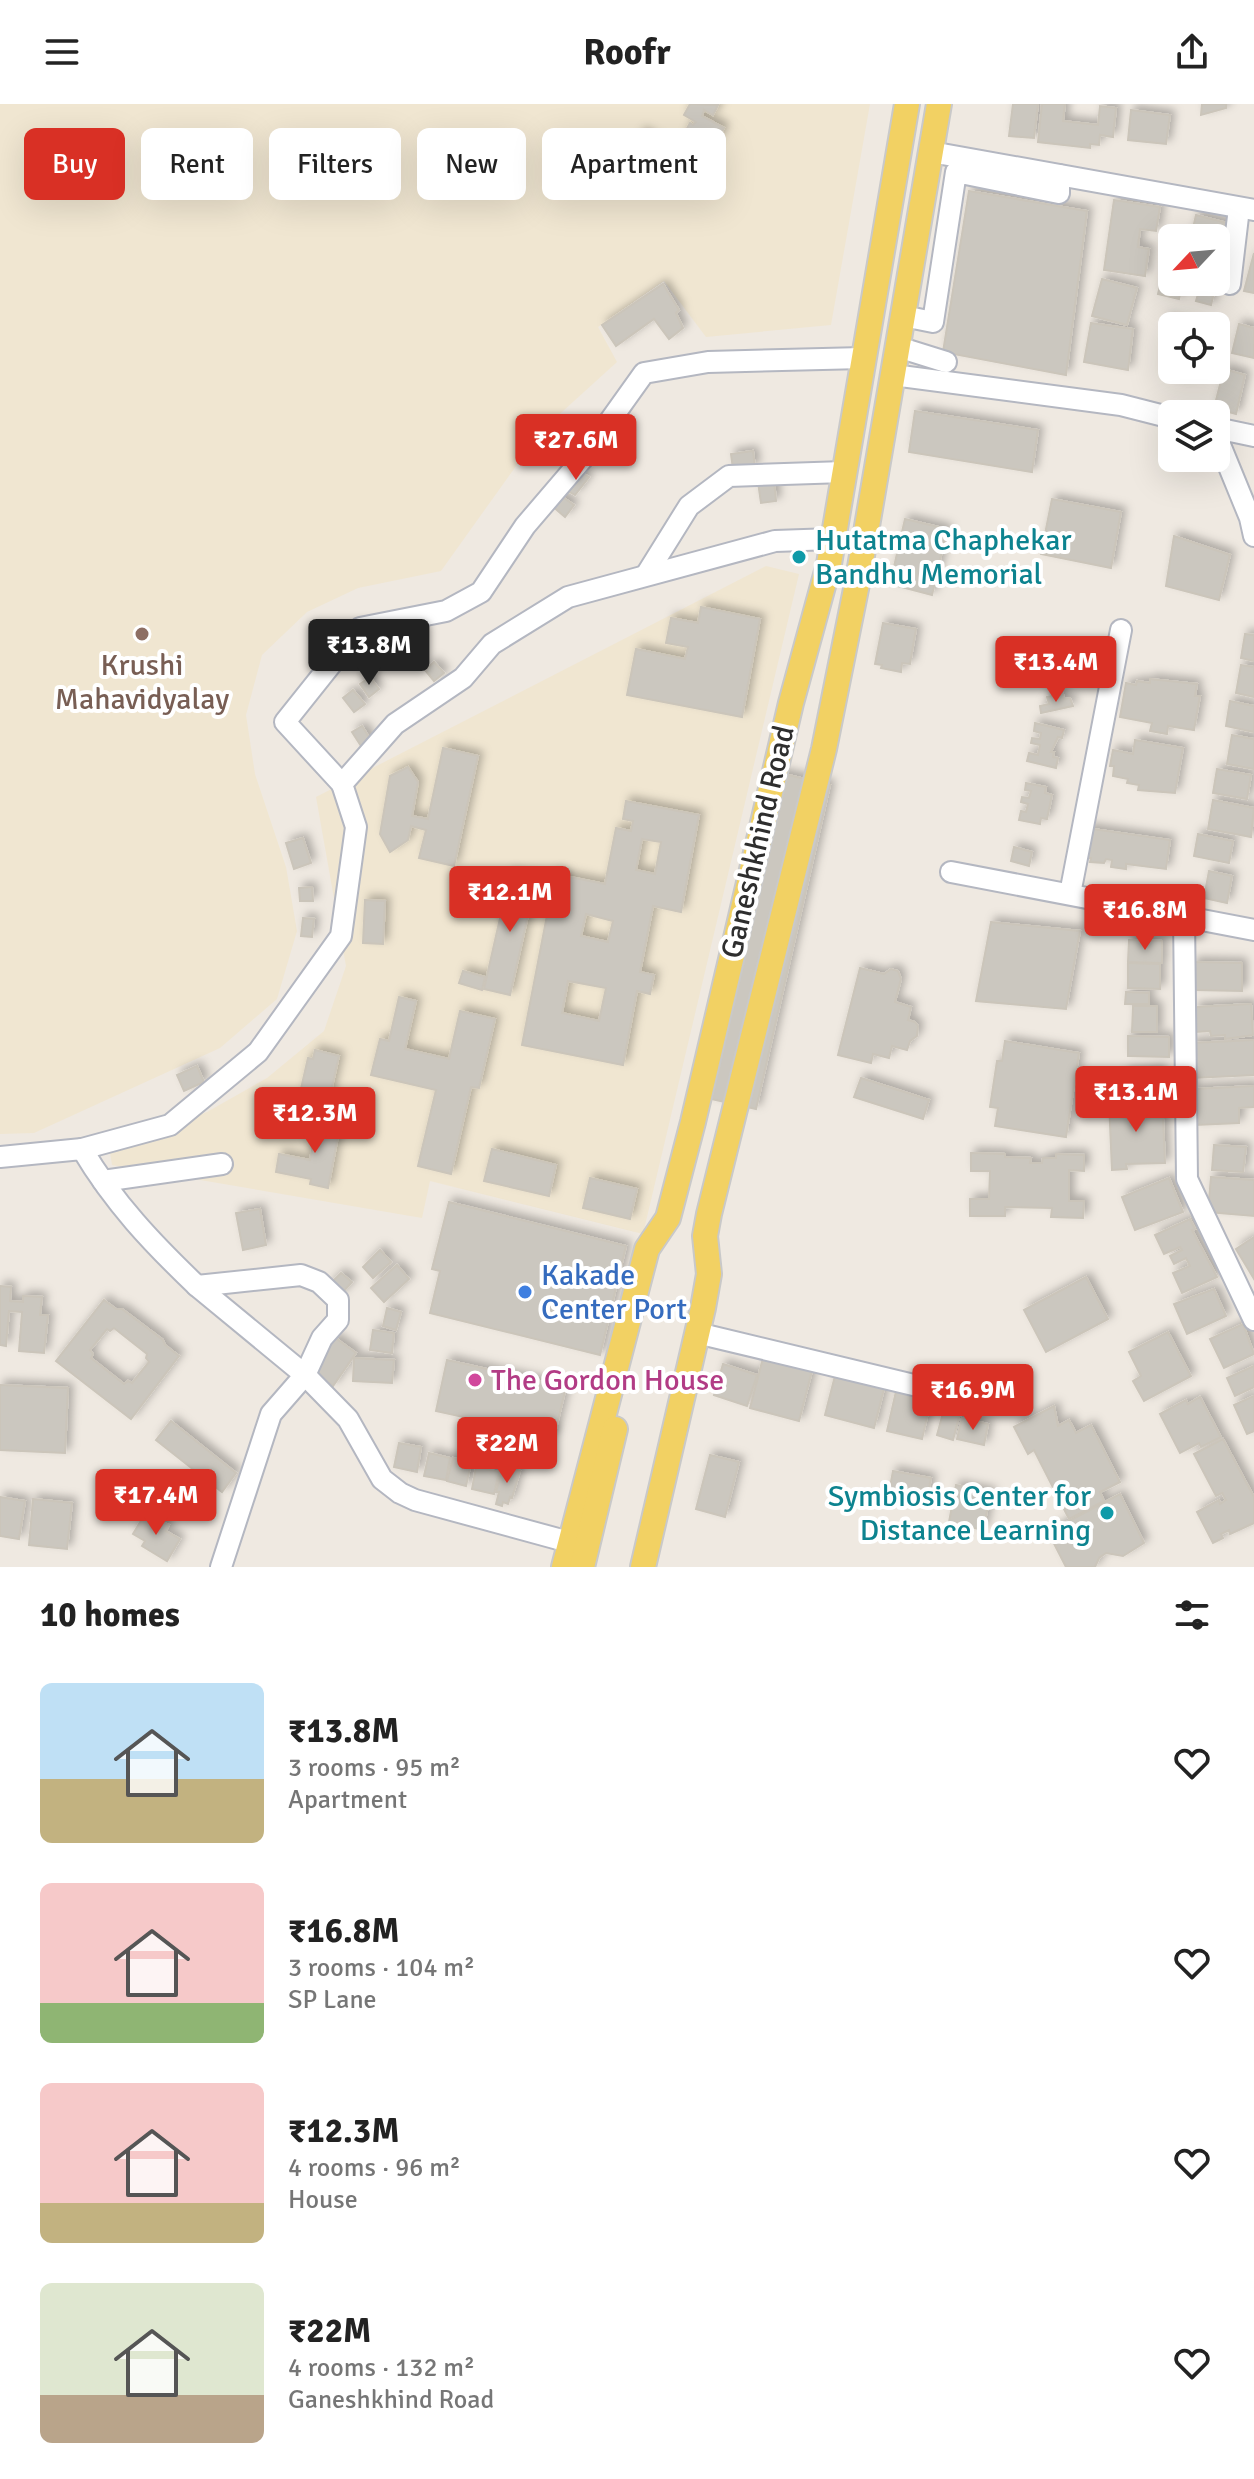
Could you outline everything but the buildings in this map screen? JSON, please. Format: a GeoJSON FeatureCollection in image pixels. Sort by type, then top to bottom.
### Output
{"type":"FeatureCollection","features":[{"type":"Feature","properties":{"kind":"main road","name":"Ganeshkhind Road"},"geometry":{"type":"LineString","coordinates":[[564,1567],[647,1249],[668,1218],[791,703],[829,564],[907,104]]}},
{"type":"Feature","properties":{"kind":"main road","name":"Ganeshkhind Road"},"geometry":{"type":"LineString","coordinates":[[643,1567],[709,1274],[705,1236],[814,789],[860,569],[939,104]]}},
{"type":"Feature","properties":{"kind":"main road"},"geometry":{"type":"LineString","coordinates":[[829,564],[860,569]]}},
{"type":"Feature","properties":{"kind":"main road"},"geometry":{"type":"LineString","coordinates":[[582,1567],[668,1218]]}},
{"type":"Feature","properties":{"kind":"main road"},"geometry":{"type":"LineString","coordinates":[[626,1567],[705,1236]]}},
{"type":"Feature","properties":{"kind":"street"},"geometry":{"type":"LineString","coordinates":[[931,152],[1246,209],[1230,284]]}},
{"type":"Feature","properties":{"kind":"street"},"geometry":{"type":"LineString","coordinates":[[903,316],[933,322],[956,172],[1059,193],[1059,175]]}},
{"type":"Feature","properties":{"kind":"street"},"geometry":{"type":"LineString","coordinates":[[898,347],[946,362]]}},
{"type":"Feature","properties":{"kind":"street"},"geometry":{"type":"LineString","coordinates":[[0,1157],[82,1149],[170,1125],[258,1052],[341,936],[356,827],[342,784],[285,722],[360,628],[446,611],[481,592],[525,526],[584,457],[644,373],[708,362],[863,358]]}},
{"type":"Feature","properties":{"kind":"street"},"geometry":{"type":"LineString","coordinates":[[893,375],[1121,405],[1158,414]]}},
{"type":"Feature","properties":{"kind":"street"},"geometry":{"type":"LineString","coordinates":[[1230,431],[1254,436]]}},
{"type":"Feature","properties":{"kind":"street"},"geometry":{"type":"LineString","coordinates":[[1230,469],[1254,536]]}},
{"type":"Feature","properties":{"kind":"street"},"geometry":{"type":"LineString","coordinates":[[646,575],[689,506],[729,476],[844,472]]}},
{"type":"Feature","properties":{"kind":"street"},"geometry":{"type":"LineString","coordinates":[[342,784],[395,724],[463,678],[492,644],[568,597],[775,541],[833,539]]}},
{"type":"Feature","properties":{"kind":"street"},"geometry":{"type":"LineString","coordinates":[[1070,894],[1121,630]]}},
{"type":"Feature","properties":{"kind":"street"},"geometry":{"type":"LineString","coordinates":[[951,872],[1254,930]]}},
{"type":"Feature","properties":{"kind":"street"},"geometry":{"type":"LineString","coordinates":[[1184,916],[1187,1179],[1254,1320]]}},
{"type":"Feature","properties":{"kind":"street"},"geometry":{"type":"LineString","coordinates":[[82,1149],[144,1235],[197,1286],[305,1375],[348,1419],[382,1479],[415,1500],[569,1542]]}},
{"type":"Feature","properties":{"kind":"street"},"geometry":{"type":"LineString","coordinates":[[103,1181],[222,1164]]}},
{"type":"Feature","properties":{"kind":"street"},"geometry":{"type":"LineString","coordinates":[[197,1286],[301,1275],[319,1282],[338,1300],[338,1320],[322,1338],[305,1375],[271,1414],[221,1567]]}},
{"type":"Feature","properties":{"kind":"street"},"geometry":{"type":"LineString","coordinates":[[697,1333],[976,1400]]}},
{"type":"Feature","properties":{"kind":"shaded area","name":"Krushi Mahavidyalay"},"geometry":{"type":"Polygon","coordinates":[[[0,104],[870,104],[831,325],[706,337],[664,281],[598,327],[617,362],[541,431],[441,571],[358,588],[307,612],[262,655],[246,715],[255,774],[286,867],[297,931],[277,999],[220,1048],[34,1133],[0,1134],[0,104]]]}},
{"type":"Feature","properties":{"kind":"shaded area"},"geometry":{"type":"Polygon","coordinates":[[[766,566],[799,574],[643,1234],[430,1181],[422,1218],[112,1165],[109,1146],[207,1112],[267,1078],[324,1031],[346,966],[316,797],[766,566]]]}},
{"type":"Feature","properties":{"kind":"place","name":"Hutatma Chaphekar Bandhu Memorial"},"geometry":{"type":"Point","coordinates":[799,557]}},
{"type":"Feature","properties":{"kind":"place","name":"Krushi Mahavidyalay"},"geometry":{"type":"Point","coordinates":[142,634]}},
{"type":"Feature","properties":{"kind":"place","name":"Kakade Center Port"},"geometry":{"type":"Point","coordinates":[525,1292]}},
{"type":"Feature","properties":{"kind":"place","name":"The Gordon House"},"geometry":{"type":"Point","coordinates":[475,1380]}},
{"type":"Feature","properties":{"kind":"place","name":"Symbiosis Center for Distance Learning"},"geometry":{"type":"Point","coordinates":[1107,1513]}}]}
